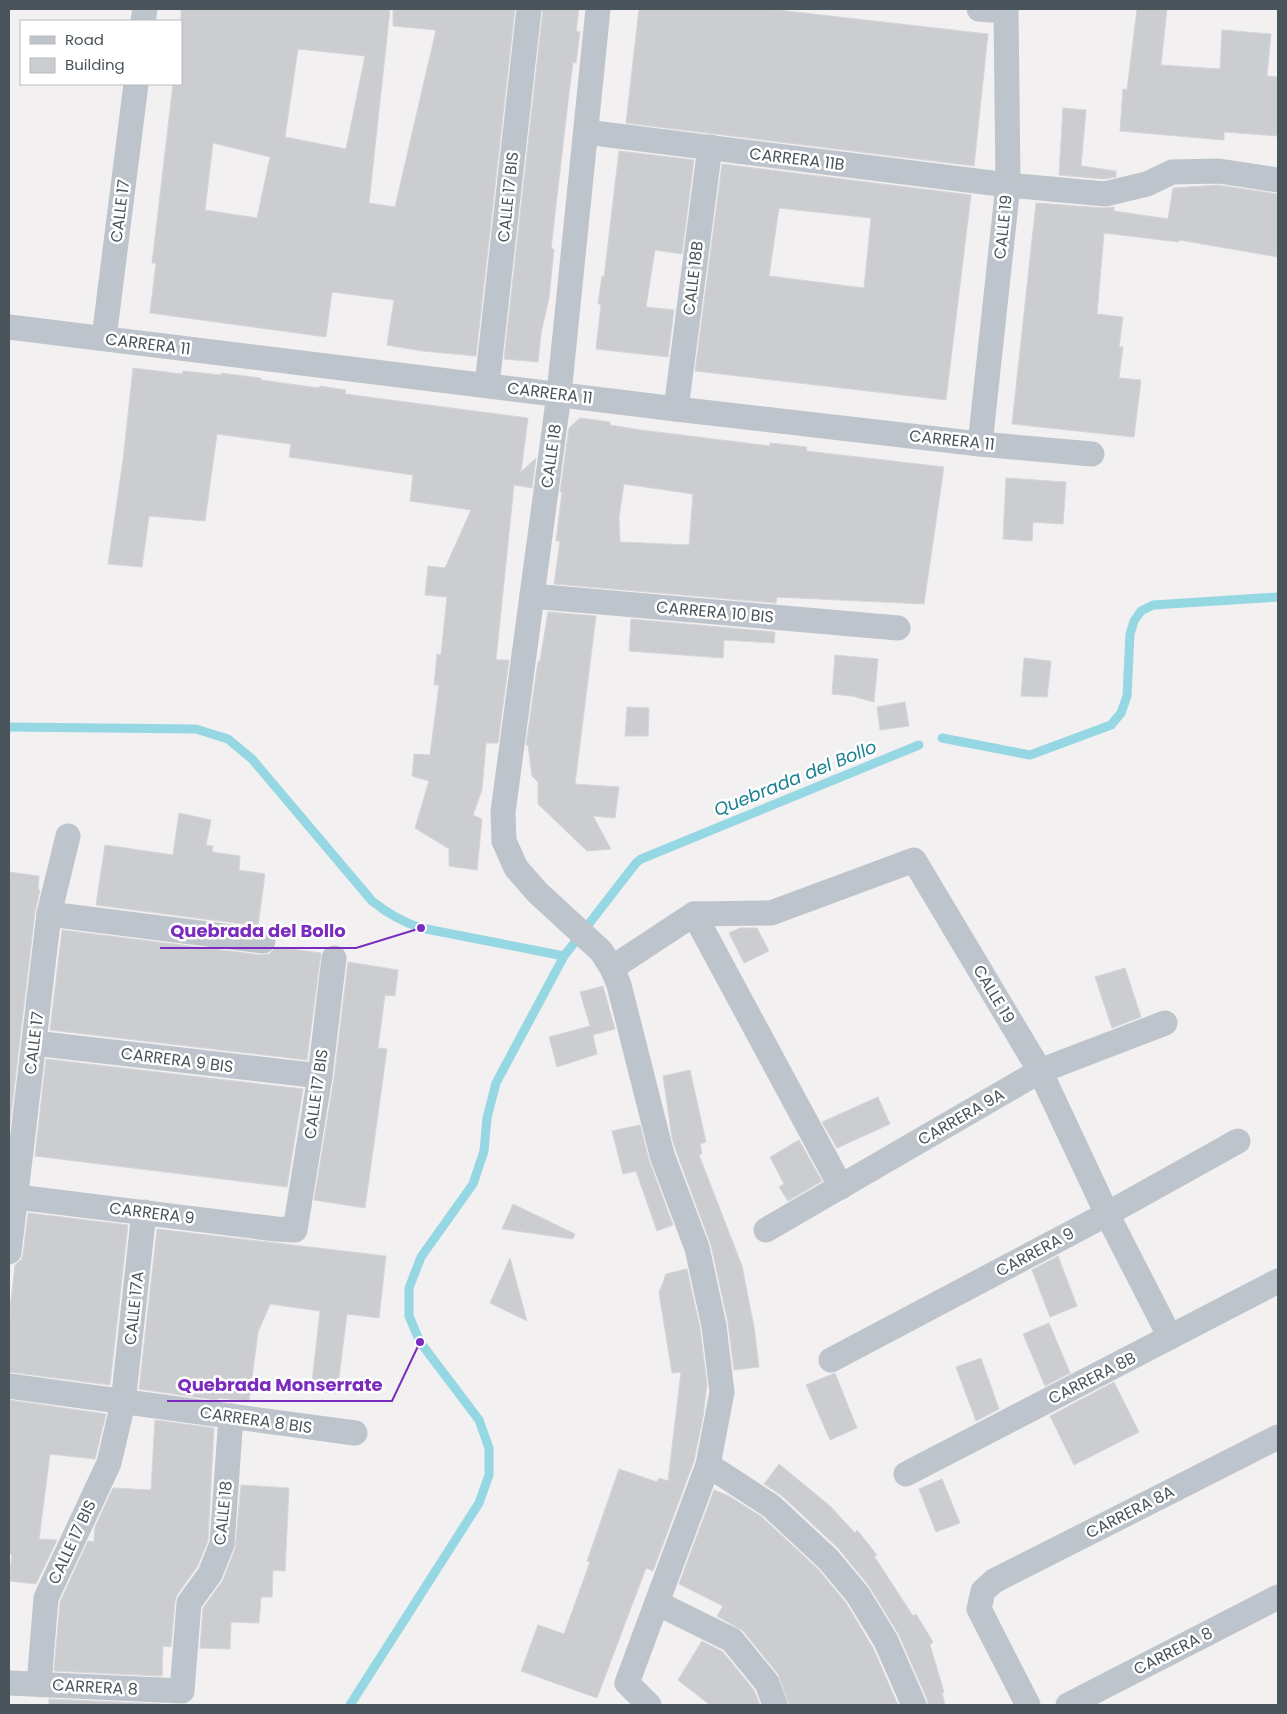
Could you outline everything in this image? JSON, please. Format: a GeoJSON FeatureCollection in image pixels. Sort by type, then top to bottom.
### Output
{"type":"FeatureCollection","features":[{"type":"Feature","properties":{"kind":"street","name":"CALLE 17 BIS"},"geometry":{"type":"LineString","coordinates":[[487,385],[529,9]]}},
{"type":"Feature","properties":{"kind":"street","name":"CALLE 18"},"geometry":{"type":"LineString","coordinates":[[598,9],[559,394],[502,812],[504,841],[516,868],[536,892],[606,959]]}},
{"type":"Feature","properties":{"kind":"street"},"geometry":{"type":"LineString","coordinates":[[979,9],[1006,10]]}},
{"type":"Feature","properties":{"kind":"street","name":"CALLE 19"},"geometry":{"type":"LineString","coordinates":[[980,444],[1008,185],[1006,10]]}},
{"type":"Feature","properties":{"kind":"street","name":"CALLE 17"},"geometry":{"type":"LineString","coordinates":[[104,338],[136,85]]}},
{"type":"Feature","properties":{"kind":"street","name":"CARRERA 11B"},"geometry":{"type":"LineString","coordinates":[[586,132],[1008,185],[1105,194],[1147,184],[1172,172],[1219,172],[1278,180]]}},
{"type":"Feature","properties":{"kind":"street","name":"CALLE 18B"},"geometry":{"type":"LineString","coordinates":[[676,409],[710,148]]}},
{"type":"Feature","properties":{"kind":"street","name":"CARRERA 11"},"geometry":{"type":"LineString","coordinates":[[9,327],[676,409],[980,444],[1092,454]]}},
{"type":"Feature","properties":{"kind":"street","name":"CARRERA 10 BIS"},"geometry":{"type":"LineString","coordinates":[[532,596],[898,628]]}},
{"type":"Feature","properties":{"kind":"street","name":"CALLE 17"},"geometry":{"type":"LineString","coordinates":[[9,1252],[12,1196],[34,1043],[49,914],[68,836]]}},
{"type":"Feature","properties":{"kind":"street","name":"CALLE 19"},"geometry":{"type":"LineString","coordinates":[[694,914],[771,913],[914,860],[1040,1071],[1107,1214],[1170,1337]]}},
{"type":"Feature","properties":{"kind":"street"},"geometry":{"type":"LineString","coordinates":[[49,914],[263,941]]}},
{"type":"Feature","properties":{"kind":"street"},"geometry":{"type":"LineString","coordinates":[[649,1705],[627,1683],[708,1465],[722,1392],[714,1326],[697,1248],[662,1156],[618,984],[606,959],[694,914],[841,1187]]}},
{"type":"Feature","properties":{"kind":"street","name":"CALLE 17 BIS"},"geometry":{"type":"LineString","coordinates":[[295,1230],[320,1076],[334,958]]}},
{"type":"Feature","properties":{"kind":"street","name":"CARRERA 9A"},"geometry":{"type":"LineString","coordinates":[[766,1230],[1040,1071],[1165,1023]]}},
{"type":"Feature","properties":{"kind":"street","name":"CARRERA 9 BIS"},"geometry":{"type":"LineString","coordinates":[[34,1043],[320,1076]]}},
{"type":"Feature","properties":{"kind":"street","name":"CARRERA 9"},"geometry":{"type":"LineString","coordinates":[[831,1360],[1107,1214],[1238,1141]]}},
{"type":"Feature","properties":{"kind":"street","name":"CARRERA 9"},"geometry":{"type":"LineString","coordinates":[[12,1196],[276,1230],[295,1230]]}},
{"type":"Feature","properties":{"kind":"street","name":"CALLE 17A"},"geometry":{"type":"LineString","coordinates":[[123,1403],[144,1212]]}},
{"type":"Feature","properties":{"kind":"street","name":"CARRERA 8B"},"geometry":{"type":"LineString","coordinates":[[906,1474],[1278,1281]]}},
{"type":"Feature","properties":{"kind":"street","name":"CARRERA 8 BIS"},"geometry":{"type":"LineString","coordinates":[[9,1386],[123,1403],[355,1433]]}},
{"type":"Feature","properties":{"kind":"street","name":"CALLE 17 BIS"},"geometry":{"type":"LineString","coordinates":[[39,1684],[46,1598],[109,1462],[123,1403]]}},
{"type":"Feature","properties":{"kind":"street","name":"CALLE 18"},"geometry":{"type":"LineString","coordinates":[[182,1691],[189,1603],[210,1574],[222,1544],[231,1416]]}},
{"type":"Feature","properties":{"kind":"street","name":"CARRERA 8A"},"geometry":{"type":"LineString","coordinates":[[1028,1705],[979,1609],[983,1591],[994,1581],[1278,1436]]}},
{"type":"Feature","properties":{"kind":"street"},"geometry":{"type":"LineString","coordinates":[[708,1465],[771,1506],[828,1560],[858,1595],[886,1641],[914,1705]]}},
{"type":"Feature","properties":{"kind":"street","name":"CARRERA 8"},"geometry":{"type":"LineString","coordinates":[[1068,1705],[1278,1597]]}},
{"type":"Feature","properties":{"kind":"street"},"geometry":{"type":"LineString","coordinates":[[657,1602],[732,1640],[767,1683],[775,1705]]}},
{"type":"Feature","properties":{"kind":"street","name":"CARRERA 8"},"geometry":{"type":"LineString","coordinates":[[9,1683],[182,1691]]}},
{"type":"Feature","properties":{"kind":"building"},"geometry":{"type":"Polygon","coordinates":[[[181,9],[390,9],[369,203],[395,207],[436,30],[393,26],[393,9],[515,9],[476,356],[422,351],[387,345],[394,300],[332,292],[326,337],[150,313],[156,263],[152,263],[173,85],[182,85],[181,9]],[[298,49],[285,137],[346,149],[365,56],[298,49]],[[213,143],[205,210],[257,218],[270,157],[213,143]]]}},
{"type":"Feature","properties":{"kind":"building"},"geometry":{"type":"Polygon","coordinates":[[[543,9],[579,9],[576,31],[580,32],[576,63],[573,62],[569,93],[551,249],[554,249],[549,298],[541,333],[538,362],[504,359],[543,9]]]}},
{"type":"Feature","properties":{"kind":"building"},"geometry":{"type":"Polygon","coordinates":[[[639,9],[769,9],[988,34],[974,166],[626,123],[639,9]]]}},
{"type":"Feature","properties":{"kind":"building"},"geometry":{"type":"Polygon","coordinates":[[[1137,9],[1167,9],[1161,65],[1220,69],[1222,30],[1271,34],[1267,76],[1278,77],[1278,136],[1224,132],[1224,140],[1120,131],[1123,89],[1127,90],[1137,9]]]}},
{"type":"Feature","properties":{"kind":"building"},"geometry":{"type":"Polygon","coordinates":[[[1063,108],[1086,110],[1081,166],[1116,171],[1116,177],[1104,179],[1059,175],[1063,108]]]}},
{"type":"Feature","properties":{"kind":"building"},"geometry":{"type":"Polygon","coordinates":[[[619,151],[694,160],[682,254],[655,250],[646,307],[674,310],[668,357],[596,349],[601,304],[598,304],[602,276],[604,277],[619,151]]]}},
{"type":"Feature","properties":{"kind":"building"},"geometry":{"type":"Polygon","coordinates":[[[722,164],[971,195],[946,400],[695,371],[722,164]],[[779,208],[769,276],[864,288],[871,218],[779,208]]]}},
{"type":"Feature","properties":{"kind":"building"},"geometry":{"type":"Polygon","coordinates":[[[1218,185],[1278,194],[1278,257],[1179,240],[1179,242],[1104,233],[1097,314],[1123,317],[1119,347],[1123,347],[1119,378],[1141,380],[1134,437],[1012,424],[1036,203],[1104,208],[1114,207],[1114,211],[1168,219],[1173,188],[1218,185]]]}},
{"type":"Feature","properties":{"kind":"building"},"geometry":{"type":"Polygon","coordinates":[[[133,368],[182,374],[183,371],[261,378],[261,380],[346,390],[345,394],[528,418],[521,472],[536,458],[532,488],[514,485],[496,660],[509,660],[498,743],[486,743],[482,790],[473,815],[482,819],[477,870],[449,866],[449,849],[415,828],[429,781],[412,776],[414,754],[430,755],[439,685],[434,685],[437,654],[441,655],[447,597],[425,595],[428,566],[445,568],[471,510],[410,501],[413,475],[289,457],[291,444],[217,434],[205,521],[149,516],[142,567],[108,564],[123,460],[133,368]]]}},
{"type":"Feature","properties":{"kind":"building"},"geometry":{"type":"Polygon","coordinates":[[[580,418],[610,422],[610,425],[641,430],[770,446],[770,443],[807,447],[806,451],[944,467],[924,604],[777,597],[776,603],[554,584],[560,541],[556,541],[562,492],[560,492],[569,428],[580,418]],[[624,484],[619,517],[620,542],[689,545],[693,494],[624,484]]]}},
{"type":"Feature","properties":{"kind":"building"},"geometry":{"type":"Polygon","coordinates":[[[1006,478],[1066,482],[1063,524],[1033,522],[1032,541],[1003,539],[1006,478]]]}},
{"type":"Feature","properties":{"kind":"building"},"geometry":{"type":"Polygon","coordinates":[[[548,612],[596,616],[575,784],[619,787],[615,818],[593,816],[611,849],[587,851],[538,804],[538,782],[532,776],[528,745],[526,745],[538,661],[540,661],[548,612]]]}},
{"type":"Feature","properties":{"kind":"building"},"geometry":{"type":"Polygon","coordinates":[[[631,619],[775,632],[774,643],[724,640],[723,658],[629,651],[631,619]]]}},
{"type":"Feature","properties":{"kind":"building"},"geometry":{"type":"Polygon","coordinates":[[[835,655],[878,659],[874,702],[852,696],[832,694],[835,655]]]}},
{"type":"Feature","properties":{"kind":"building"},"geometry":{"type":"Polygon","coordinates":[[[1024,658],[1051,661],[1047,697],[1021,696],[1024,658]]]}},
{"type":"Feature","properties":{"kind":"building"},"geometry":{"type":"Polygon","coordinates":[[[905,702],[909,726],[880,730],[877,707],[905,702]]]}},
{"type":"Feature","properties":{"kind":"building"},"geometry":{"type":"Polygon","coordinates":[[[627,707],[649,708],[648,736],[625,736],[627,707]]]}},
{"type":"Feature","properties":{"kind":"building"},"geometry":{"type":"Polygon","coordinates":[[[179,813],[211,820],[206,845],[213,846],[212,852],[240,856],[239,870],[265,874],[258,926],[96,905],[105,845],[173,855],[179,813]]]}},
{"type":"Feature","properties":{"kind":"building"},"geometry":{"type":"Polygon","coordinates":[[[9,872],[39,876],[38,889],[40,890],[35,912],[9,1132],[9,872]]]}},
{"type":"Feature","properties":{"kind":"building"},"geometry":{"type":"Polygon","coordinates":[[[740,928],[757,928],[769,951],[744,963],[729,933],[740,928]]]}},
{"type":"Feature","properties":{"kind":"building"},"geometry":{"type":"Polygon","coordinates":[[[62,930],[261,955],[269,954],[276,947],[321,953],[307,1060],[50,1030],[62,930]]]}},
{"type":"Feature","properties":{"kind":"building"},"geometry":{"type":"Polygon","coordinates":[[[348,962],[398,970],[395,996],[385,995],[378,1048],[387,1049],[365,1208],[314,1200],[334,1078],[348,962]]]}},
{"type":"Feature","properties":{"kind":"building"},"geometry":{"type":"Polygon","coordinates":[[[1125,968],[1141,1017],[1112,1028],[1095,977],[1125,968]]]}},
{"type":"Feature","properties":{"kind":"building"},"geometry":{"type":"Polygon","coordinates":[[[603,986],[615,1029],[593,1035],[597,1054],[557,1067],[549,1037],[590,1026],[580,992],[603,986]]]}},
{"type":"Feature","properties":{"kind":"building"},"geometry":{"type":"Polygon","coordinates":[[[46,1059],[303,1089],[287,1187],[35,1156],[46,1059]]]}},
{"type":"Feature","properties":{"kind":"building"},"geometry":{"type":"Polygon","coordinates":[[[690,1070],[706,1142],[700,1144],[702,1154],[699,1155],[742,1266],[754,1327],[759,1367],[734,1370],[728,1323],[711,1245],[672,1138],[663,1076],[690,1070]]]}},
{"type":"Feature","properties":{"kind":"building"},"geometry":{"type":"Polygon","coordinates":[[[878,1097],[890,1124],[837,1148],[822,1122],[878,1097]]]}},
{"type":"Feature","properties":{"kind":"building"},"geometry":{"type":"Polygon","coordinates":[[[640,1125],[649,1160],[673,1225],[657,1231],[636,1171],[623,1174],[612,1131],[640,1125]]]}},
{"type":"Feature","properties":{"kind":"building"},"geometry":{"type":"Polygon","coordinates":[[[799,1140],[822,1181],[788,1201],[779,1187],[784,1184],[770,1157],[799,1140]]]}},
{"type":"Feature","properties":{"kind":"building"},"geometry":{"type":"Polygon","coordinates":[[[513,1204],[575,1234],[573,1239],[502,1229],[513,1204]]]}},
{"type":"Feature","properties":{"kind":"building"},"geometry":{"type":"Polygon","coordinates":[[[28,1213],[128,1225],[110,1385],[9,1372],[9,1325],[15,1265],[21,1260],[23,1254],[28,1213]]]}},
{"type":"Feature","properties":{"kind":"building"},"geometry":{"type":"Polygon","coordinates":[[[157,1229],[386,1256],[379,1318],[347,1314],[337,1393],[311,1391],[320,1311],[270,1304],[258,1332],[249,1401],[219,1398],[216,1400],[139,1389],[157,1229]]]}},
{"type":"Feature","properties":{"kind":"building"},"geometry":{"type":"Polygon","coordinates":[[[1058,1256],[1077,1306],[1050,1317],[1032,1270],[1058,1256]]]}},
{"type":"Feature","properties":{"kind":"building"},"geometry":{"type":"Polygon","coordinates":[[[510,1258],[527,1321],[490,1303],[510,1258]]]}},
{"type":"Feature","properties":{"kind":"building"},"geometry":{"type":"Polygon","coordinates":[[[687,1269],[700,1328],[707,1384],[703,1417],[694,1461],[653,1571],[646,1568],[597,1698],[521,1671],[538,1625],[564,1634],[590,1562],[587,1561],[619,1469],[657,1482],[659,1478],[668,1481],[681,1372],[672,1373],[659,1293],[666,1274],[687,1269]]]}},
{"type":"Feature","properties":{"kind":"building"},"geometry":{"type":"Polygon","coordinates":[[[1049,1323],[1070,1373],[1045,1386],[1023,1334],[1049,1323]]]}},
{"type":"Feature","properties":{"kind":"building"},"geometry":{"type":"Polygon","coordinates":[[[981,1358],[999,1409],[976,1421],[956,1367],[981,1358]]]}},
{"type":"Feature","properties":{"kind":"building"},"geometry":{"type":"Polygon","coordinates":[[[835,1373],[857,1428],[830,1440],[806,1385],[835,1373]]]}},
{"type":"Feature","properties":{"kind":"building"},"geometry":{"type":"Polygon","coordinates":[[[1114,1382],[1139,1432],[1074,1465],[1050,1416],[1114,1382]]]}},
{"type":"Feature","properties":{"kind":"building"},"geometry":{"type":"Polygon","coordinates":[[[9,1400],[106,1414],[95,1459],[50,1454],[39,1539],[57,1540],[36,1584],[9,1581],[12,1555],[9,1554],[9,1400]]]}},
{"type":"Feature","properties":{"kind":"building"},"geometry":{"type":"Polygon","coordinates":[[[155,1420],[214,1428],[208,1541],[197,1567],[177,1595],[171,1647],[163,1646],[162,1676],[54,1671],[60,1602],[88,1541],[94,1542],[95,1527],[113,1488],[151,1490],[155,1420]]]}},
{"type":"Feature","properties":{"kind":"building"},"geometry":{"type":"Polygon","coordinates":[[[779,1464],[830,1506],[855,1533],[857,1530],[877,1555],[874,1556],[913,1616],[916,1614],[933,1642],[930,1645],[944,1692],[942,1693],[945,1705],[928,1705],[899,1635],[869,1586],[838,1548],[781,1495],[764,1484],[779,1464]]]}},
{"type":"Feature","properties":{"kind":"building"},"geometry":{"type":"Polygon","coordinates":[[[942,1479],[960,1523],[936,1532],[919,1489],[942,1479]]]}},
{"type":"Feature","properties":{"kind":"building"},"geometry":{"type":"Polygon","coordinates":[[[241,1485],[289,1488],[285,1571],[273,1570],[272,1597],[261,1597],[259,1623],[231,1622],[230,1649],[200,1648],[203,1608],[223,1580],[235,1549],[241,1485]]]}},
{"type":"Feature","properties":{"kind":"building"},"geometry":{"type":"Polygon","coordinates":[[[714,1490],[729,1496],[762,1517],[818,1569],[846,1603],[873,1648],[898,1705],[789,1705],[778,1674],[743,1631],[717,1616],[723,1606],[679,1584],[714,1490]]]}},
{"type":"Feature","properties":{"kind":"building"},"geometry":{"type":"Polygon","coordinates":[[[702,1641],[723,1652],[754,1690],[760,1705],[710,1705],[678,1680],[702,1641]]]}},
{"type":"Feature","properties":{"kind":"building"},"geometry":{"type":"Polygon","coordinates":[[[49,1699],[161,1704],[161,1705],[49,1705],[49,1699]]]}},
{"type":"Feature","properties":{"kind":"waterway","name":"Quebrada del Bollo"},"geometry":{"type":"LineString","coordinates":[[942,738],[1030,755],[1111,725],[1121,713],[1127,696],[1130,634],[1134,621],[1141,611],[1153,605],[1278,597]]}},
{"type":"Feature","properties":{"kind":"waterway","name":"Quebrada del Bollo"},"geometry":{"type":"LineString","coordinates":[[9,727],[196,729],[228,739],[252,759],[372,901],[389,913],[421,928],[564,956],[641,859],[919,745]]}},
{"type":"Feature","properties":{"kind":"waterway"},"geometry":{"type":"LineString","coordinates":[[350,1705],[479,1503],[489,1475],[489,1448],[479,1420],[420,1342],[409,1316],[409,1288],[421,1257],[473,1184],[484,1151],[487,1118],[496,1083],[564,956]]}},
{"type":"Feature","properties":{"kind":"place","name":"Quebrada del Bollo"},"geometry":{"type":"Point","coordinates":[421,928]}},
{"type":"Feature","properties":{"kind":"place","name":"Quebrada Monserrate"},"geometry":{"type":"Point","coordinates":[420,1342]}}]}
